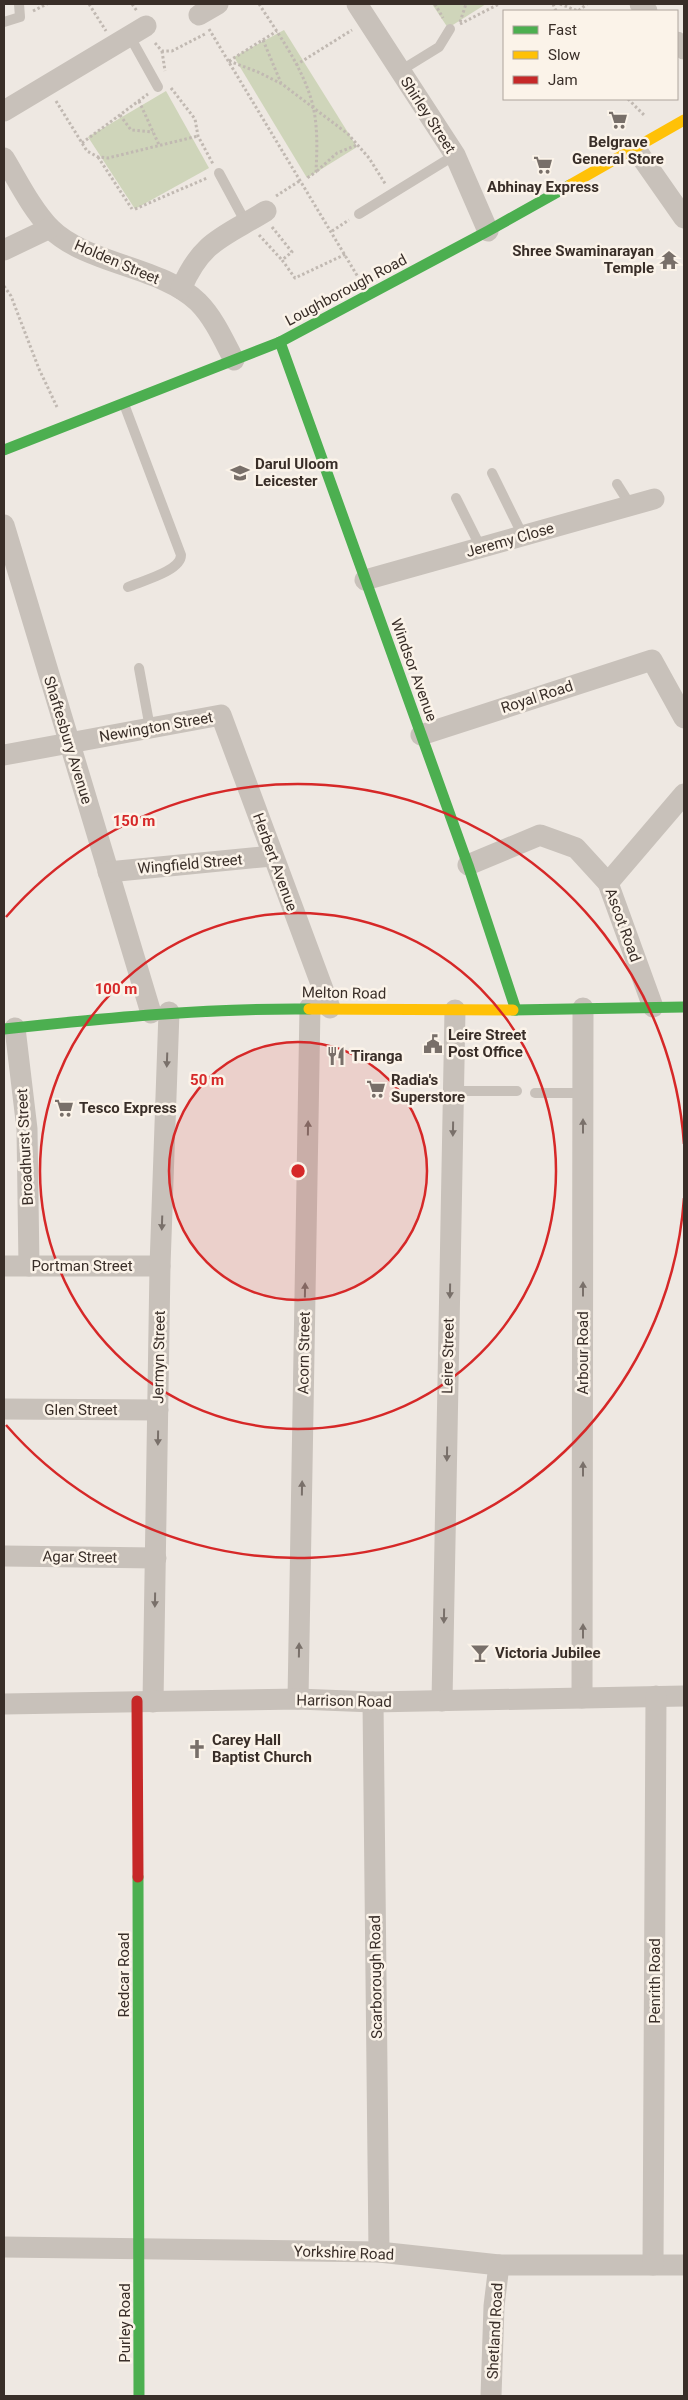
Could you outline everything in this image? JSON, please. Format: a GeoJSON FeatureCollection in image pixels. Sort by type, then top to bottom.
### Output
{"type":"FeatureCollection","features":[{"type":"Feature","properties":{"kind":"street"},"geometry":{"type":"LineString","coordinates":[[205,23],[218,4]]}},
{"type":"Feature","properties":{"kind":"street","name":"Shirley Street"},"geometry":{"type":"LineString","coordinates":[[362,12],[455,155],[488,231]]}},
{"type":"Feature","properties":{"kind":"street"},"geometry":{"type":"LineString","coordinates":[[4,111],[130,35]]}},
{"type":"Feature","properties":{"kind":"street","name":"Loughborough Road"},"geometry":{"type":"LineString","coordinates":[[4,450],[280,342],[488,231],[684,120]]}},
{"type":"Feature","properties":{"kind":"street"},"geometry":{"type":"LineString","coordinates":[[635,148],[684,218]]}},
{"type":"Feature","properties":{"kind":"street","name":"Holden Street"},"geometry":{"type":"LineString","coordinates":[[4,158],[29,200],[50,228],[75,245],[181,289],[198,302],[210,317],[234,360]]}},
{"type":"Feature","properties":{"kind":"street"},"geometry":{"type":"LineString","coordinates":[[181,289],[198,256],[208,245],[258,216]]}},
{"type":"Feature","properties":{"kind":"street"},"geometry":{"type":"LineString","coordinates":[[4,250],[50,228]]}},
{"type":"Feature","properties":{"kind":"street","name":"Windsor Avenue"},"geometry":{"type":"LineString","coordinates":[[280,342],[468,865],[516,1010]]}},
{"type":"Feature","properties":{"kind":"street","name":"Jeremy Close"},"geometry":{"type":"LineString","coordinates":[[366,580],[654,499]]}},
{"type":"Feature","properties":{"kind":"street","name":"Shaftesbury Avenue"},"geometry":{"type":"LineString","coordinates":[[4,525],[108,872],[160,1012]]}},
{"type":"Feature","properties":{"kind":"street","name":"Royal Road"},"geometry":{"type":"LineString","coordinates":[[421,735],[652,660],[684,718]]}},
{"type":"Feature","properties":{"kind":"street","name":"Newington Street"},"geometry":{"type":"LineString","coordinates":[[4,755],[221,716]]}},
{"type":"Feature","properties":{"kind":"street","name":"Herbert Avenue"},"geometry":{"type":"LineString","coordinates":[[221,716],[272,856],[320,1007]]}},
{"type":"Feature","properties":{"kind":"street"},"geometry":{"type":"LineString","coordinates":[[608,883],[684,794]]}},
{"type":"Feature","properties":{"kind":"street","name":"Ascot Road"},"geometry":{"type":"LineString","coordinates":[[468,865],[540,835],[576,848],[608,883],[653,1007]]}},
{"type":"Feature","properties":{"kind":"street","name":"Wingfield Street"},"geometry":{"type":"LineString","coordinates":[[108,872],[272,856]]}},
{"type":"Feature","properties":{"kind":"street","name":"Melton Road"},"geometry":{"type":"LineString","coordinates":[[9,1028],[160,1012],[239,1008],[320,1007],[516,1010],[684,1007]]}},
{"type":"Feature","properties":{"kind":"street","name":"Acorn Street"},"geometry":{"type":"LineString","coordinates":[[298,1699],[320,1007]]}},
{"type":"Feature","properties":{"kind":"street","name":"Arbour Road"},"geometry":{"type":"LineString","coordinates":[[582,1698],[583,1008]]}},
{"type":"Feature","properties":{"kind":"street","name":"Leire Street"},"geometry":{"type":"LineString","coordinates":[[442,1701],[455,1010]]}},
{"type":"Feature","properties":{"kind":"street","name":"Jermyn Street"},"geometry":{"type":"LineString","coordinates":[[145,1701],[156,1558],[160,1266],[160,1012]]}},
{"type":"Feature","properties":{"kind":"street","name":"Broadhurst Street"},"geometry":{"type":"LineString","coordinates":[[9,1028],[27,1129],[29,1266]]}},
{"type":"Feature","properties":{"kind":"street","name":"Portman Street"},"geometry":{"type":"LineString","coordinates":[[4,1266],[160,1266]]}},
{"type":"Feature","properties":{"kind":"street","name":"Glen Street"},"geometry":{"type":"LineString","coordinates":[[4,1409],[158,1410]]}},
{"type":"Feature","properties":{"kind":"street","name":"Agar Street"},"geometry":{"type":"LineString","coordinates":[[4,1556],[156,1558]]}},
{"type":"Feature","properties":{"kind":"street","name":"Penrith Road"},"geometry":{"type":"LineString","coordinates":[[653,2265],[656,1696]]}},
{"type":"Feature","properties":{"kind":"street","name":"Harrison Road"},"geometry":{"type":"LineString","coordinates":[[4,1704],[298,1699],[373,1702],[684,1696]]}},
{"type":"Feature","properties":{"kind":"street","name":"Redcar Road"},"geometry":{"type":"LineString","coordinates":[[140,2250],[145,1701]]}},
{"type":"Feature","properties":{"kind":"street","name":"Scarborough Road"},"geometry":{"type":"LineString","coordinates":[[373,1702],[379,2252]]}},
{"type":"Feature","properties":{"kind":"street","name":"Yorkshire Road"},"geometry":{"type":"LineString","coordinates":[[4,2247],[379,2252],[499,2265],[684,2265]]}},
{"type":"Feature","properties":{"kind":"street","name":"Purley Road"},"geometry":{"type":"LineString","coordinates":[[139,2396],[140,2250]]}},
{"type":"Feature","properties":{"kind":"street","name":"Shetland Road"},"geometry":{"type":"LineString","coordinates":[[491,2396],[494,2306],[499,2265]]}},
{"type":"Feature","properties":{"kind":"lane"},"geometry":{"type":"LineString","coordinates":[[4,22],[20,17],[19,4]]}},
{"type":"Feature","properties":{"kind":"lane"},"geometry":{"type":"LineString","coordinates":[[400,71],[439,47],[455,27]]}},
{"type":"Feature","properties":{"kind":"lane"},"geometry":{"type":"LineString","coordinates":[[130,35],[162,84]]}},
{"type":"Feature","properties":{"kind":"lane"},"geometry":{"type":"LineString","coordinates":[[358,214],[455,155]]}},
{"type":"Feature","properties":{"kind":"lane"},"geometry":{"type":"LineString","coordinates":[[219,174],[258,216]]}},
{"type":"Feature","properties":{"kind":"lane"},"geometry":{"type":"LineString","coordinates":[[123,403],[181,555],[178,564],[171,569],[128,587]]}},
{"type":"Feature","properties":{"kind":"lane"},"geometry":{"type":"LineString","coordinates":[[492,473],[523,536]]}},
{"type":"Feature","properties":{"kind":"lane"},"geometry":{"type":"LineString","coordinates":[[618,484],[631,506]]}},
{"type":"Feature","properties":{"kind":"lane"},"geometry":{"type":"LineString","coordinates":[[456,498],[481,548]]}},
{"type":"Feature","properties":{"kind":"lane"},"geometry":{"type":"LineString","coordinates":[[139,668],[150,728]]}},
{"type":"Feature","properties":{"kind":"lane"},"geometry":{"type":"LineString","coordinates":[[454,1091],[517,1091]]}},
{"type":"Feature","properties":{"kind":"lane"},"geometry":{"type":"LineString","coordinates":[[535,1093],[583,1093]]}},
{"type":"Feature","properties":{"kind":"path"},"geometry":{"type":"LineString","coordinates":[[89,4],[130,35],[162,51],[172,51],[205,23],[332,230],[368,295]]}},
{"type":"Feature","properties":{"kind":"path"},"geometry":{"type":"LineString","coordinates":[[259,4],[296,65],[313,106],[317,141],[316,172]]}},
{"type":"Feature","properties":{"kind":"path"},"geometry":{"type":"LineString","coordinates":[[455,27],[499,4]]}},
{"type":"Feature","properties":{"kind":"path"},"geometry":{"type":"LineString","coordinates":[[560,4],[575,10]]}},
{"type":"Feature","properties":{"kind":"path"},"geometry":{"type":"LineString","coordinates":[[296,65],[362,12]]}},
{"type":"Feature","properties":{"kind":"path"},"geometry":{"type":"LineString","coordinates":[[228,61],[277,31]]}},
{"type":"Feature","properties":{"kind":"path"},"geometry":{"type":"LineString","coordinates":[[263,40],[282,84]]}},
{"type":"Feature","properties":{"kind":"path"},"geometry":{"type":"LineString","coordinates":[[98,157],[133,209],[219,174],[198,136],[195,120],[162,84],[162,51]]}},
{"type":"Feature","properties":{"kind":"path"},"geometry":{"type":"LineString","coordinates":[[228,61],[258,72],[282,84],[348,134],[369,158],[392,194]]}},
{"type":"Feature","properties":{"kind":"path"},"geometry":{"type":"LineString","coordinates":[[82,143],[162,84]]}},
{"type":"Feature","properties":{"kind":"path"},"geometry":{"type":"LineString","coordinates":[[46,85],[87,151],[98,157],[108,158],[198,136]]}},
{"type":"Feature","properties":{"kind":"path"},"geometry":{"type":"LineString","coordinates":[[138,101],[159,145]]}},
{"type":"Feature","properties":{"kind":"path"},"geometry":{"type":"LineString","coordinates":[[120,115],[131,130],[153,132]]}},
{"type":"Feature","properties":{"kind":"path"},"geometry":{"type":"LineString","coordinates":[[307,178],[337,153],[358,145]]}},
{"type":"Feature","properties":{"kind":"path"},"geometry":{"type":"LineString","coordinates":[[332,230],[358,214]]}},
{"type":"Feature","properties":{"kind":"path"},"geometry":{"type":"LineString","coordinates":[[258,216],[268,243],[295,278],[346,254]]}},
{"type":"Feature","properties":{"kind":"path"},"geometry":{"type":"LineString","coordinates":[[258,216],[292,252],[282,260]]}},
{"type":"Feature","properties":{"kind":"path"},"geometry":{"type":"LineString","coordinates":[[4,286],[11,296],[38,368],[65,426]]}},
{"type":"Feature","properties":{"kind":"green space"},"geometry":{"type":"Polygon","coordinates":[[[432,4],[486,4],[448,28],[432,4]]]}},
{"type":"Feature","properties":{"kind":"green space"},"geometry":{"type":"Polygon","coordinates":[[[284,30],[357,147],[307,178],[234,57],[284,30]]]}},
{"type":"Feature","properties":{"kind":"green space"},"geometry":{"type":"Polygon","coordinates":[[[166,91],[209,168],[135,209],[88,137],[166,91]]]}},
{"type":"Feature","properties":{"kind":"traffic: fast"},"geometry":{"type":"LineString","coordinates":[[4,450],[280,342],[570,185]]}},
{"type":"Feature","properties":{"kind":"traffic: fast"},"geometry":{"type":"LineString","coordinates":[[280,342],[468,865],[516,1010]]}},
{"type":"Feature","properties":{"kind":"traffic: fast"},"geometry":{"type":"LineString","coordinates":[[513,1010],[684,1007]]}},
{"type":"Feature","properties":{"kind":"traffic: fast"},"geometry":{"type":"LineString","coordinates":[[4,1029],[194,1012],[309,1009]]}},
{"type":"Feature","properties":{"kind":"traffic: fast"},"geometry":{"type":"LineString","coordinates":[[138,1877],[139,2396]]}},
{"type":"Feature","properties":{"kind":"traffic: slow"},"geometry":{"type":"LineString","coordinates":[[570,185],[684,120]]}},
{"type":"Feature","properties":{"kind":"traffic: slow"},"geometry":{"type":"LineString","coordinates":[[309,1009],[513,1010]]}},
{"type":"Feature","properties":{"kind":"traffic: jam"},"geometry":{"type":"LineString","coordinates":[[137,1701],[138,1877]]}},
{"type":"Feature","properties":{"kind":"place","name":"Belgrave General Store"},"geometry":{"type":"Point","coordinates":[618,120]}},
{"type":"Feature","properties":{"kind":"place","name":"Abhinay Express"},"geometry":{"type":"Point","coordinates":[543,165]}},
{"type":"Feature","properties":{"kind":"place","name":"Shree Swaminarayan Temple"},"geometry":{"type":"Point","coordinates":[669,260]}},
{"type":"Feature","properties":{"kind":"place","name":"Darul Uloom Leicester"},"geometry":{"type":"Point","coordinates":[240,473]}},
{"type":"Feature","properties":{"kind":"place","name":"Leire Street Post Office"},"geometry":{"type":"Point","coordinates":[433,1044]}},
{"type":"Feature","properties":{"kind":"place","name":"Tiranga"},"geometry":{"type":"Point","coordinates":[336,1056]}},
{"type":"Feature","properties":{"kind":"place","name":"Radia's Superstore"},"geometry":{"type":"Point","coordinates":[376,1089]}},
{"type":"Feature","properties":{"kind":"place","name":"Tesco Express"},"geometry":{"type":"Point","coordinates":[64,1108]}},
{"type":"Feature","properties":{"kind":"place","name":"Victoria Jubilee"},"geometry":{"type":"Point","coordinates":[480,1653]}},
{"type":"Feature","properties":{"kind":"place","name":"Carey Hall Baptist Church"},"geometry":{"type":"Point","coordinates":[197,1749]}}]}
